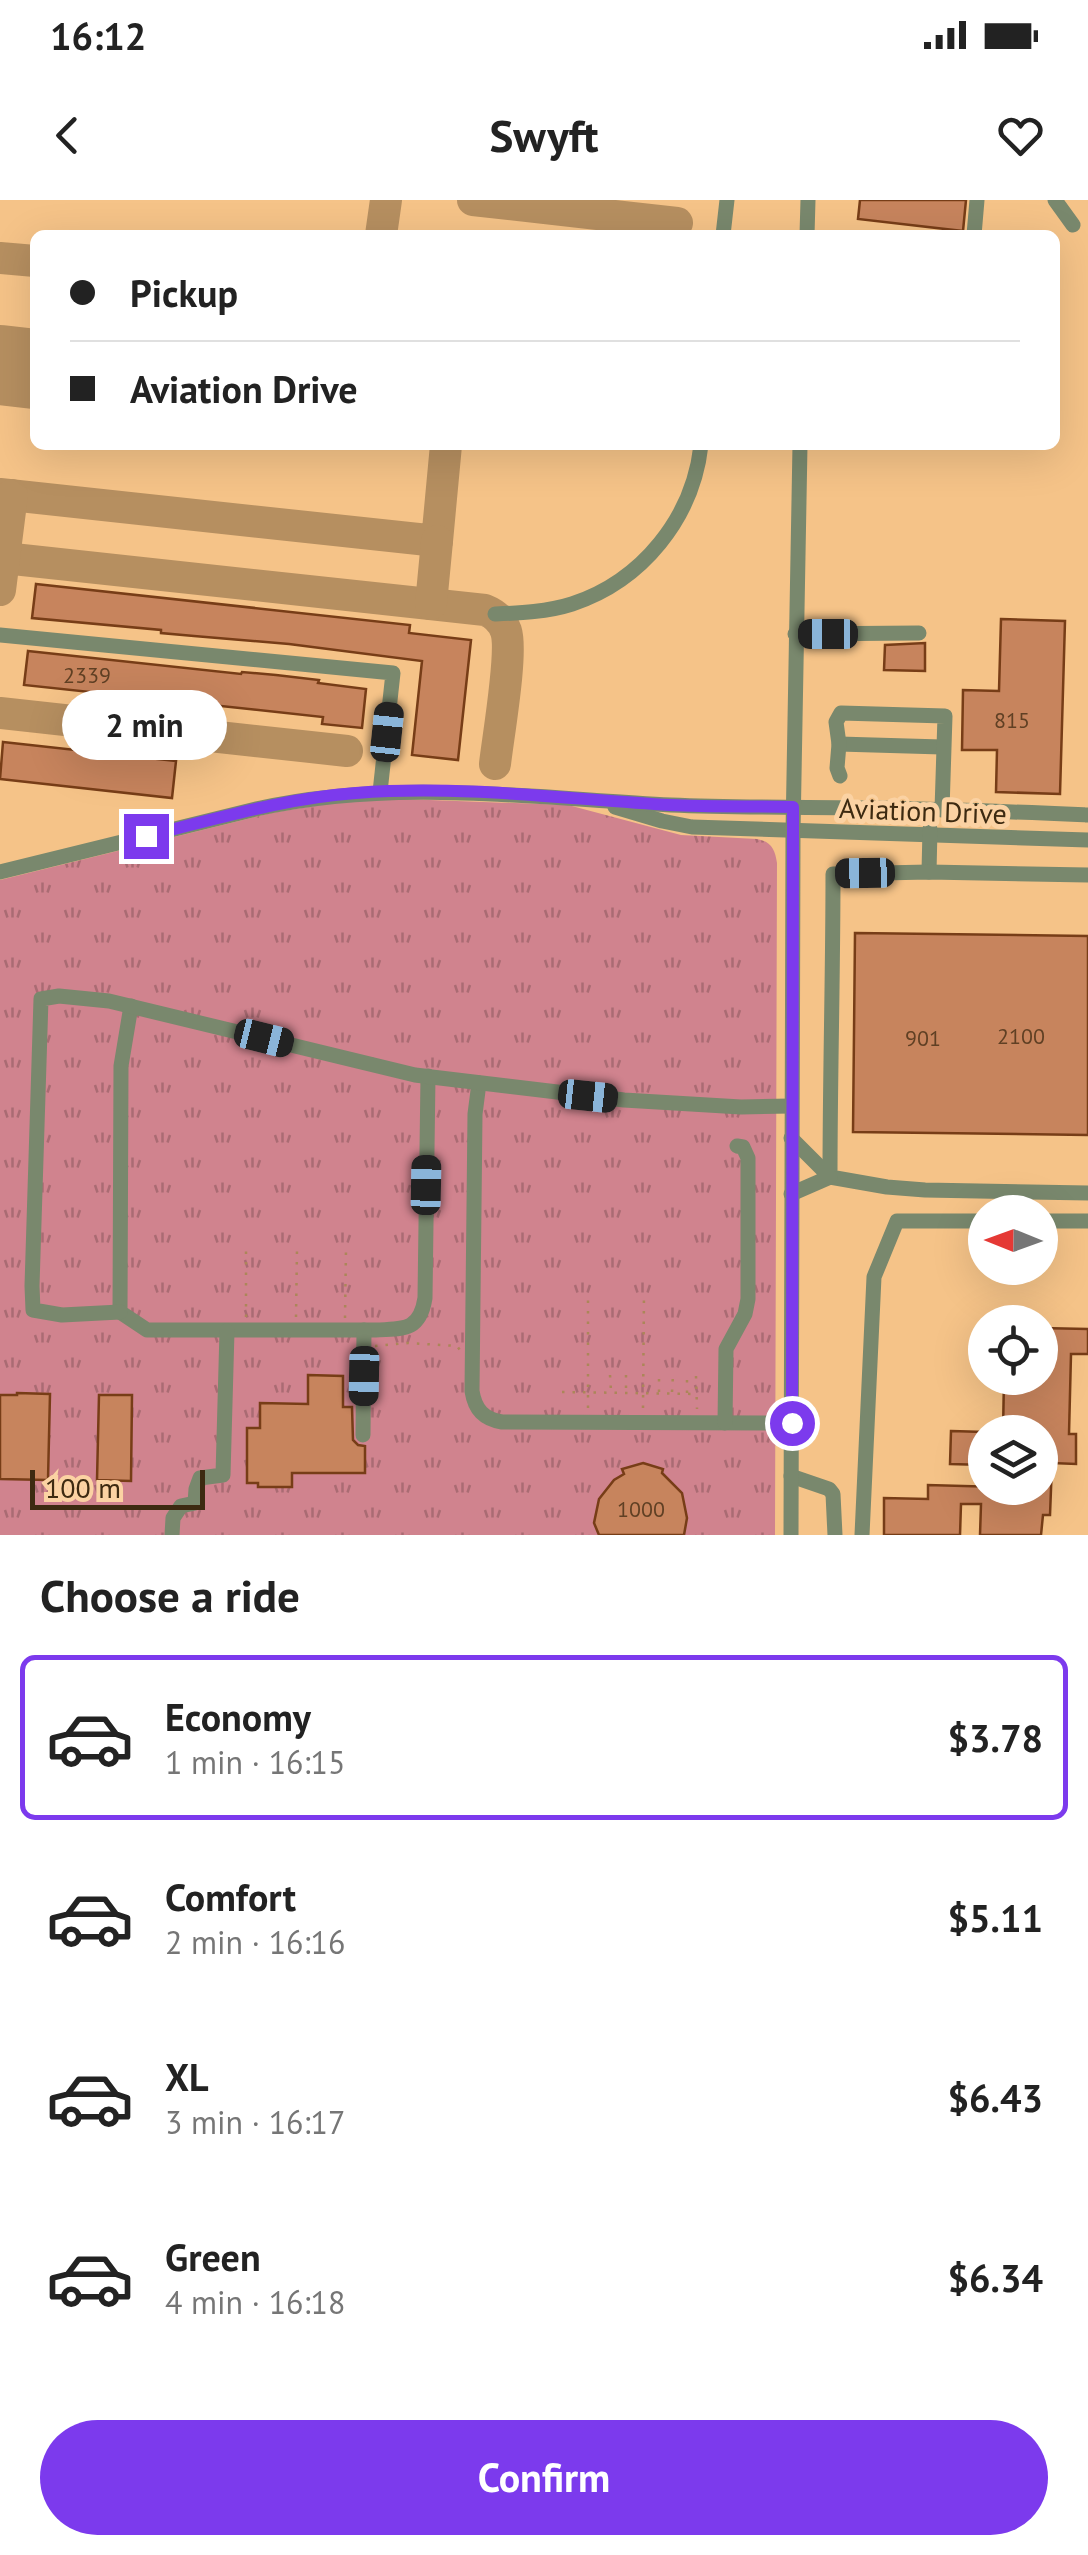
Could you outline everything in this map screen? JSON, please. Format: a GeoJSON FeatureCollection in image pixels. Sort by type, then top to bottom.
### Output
{"type":"FeatureCollection","features":[{"type":"Feature","properties":{"kind":"street"},"geometry":{"type":"LineString","coordinates":[[724,230],[727,200]]}},
{"type":"Feature","properties":{"kind":"street"},"geometry":{"type":"LineString","coordinates":[[807,230],[808,200]]}},
{"type":"Feature","properties":{"kind":"street"},"geometry":{"type":"LineString","coordinates":[[974,230],[977,200]]}},
{"type":"Feature","properties":{"kind":"street"},"geometry":{"type":"LineString","coordinates":[[1056,200],[1073,225]]}},
{"type":"Feature","properties":{"kind":"street"},"geometry":{"type":"LineString","coordinates":[[495,614],[536,612],[571,604],[622,579],[666,537],[693,485],[700,450]]}},
{"type":"Feature","properties":{"kind":"street"},"geometry":{"type":"LineString","coordinates":[[791,1535],[792,832],[800,450]]}},
{"type":"Feature","properties":{"kind":"street"},"geometry":{"type":"LineString","coordinates":[[796,634],[919,633]]}},
{"type":"Feature","properties":{"kind":"street"},"geometry":{"type":"LineString","coordinates":[[0,635],[394,673],[380,792]]}},
{"type":"Feature","properties":{"kind":"street"},"geometry":{"type":"LineString","coordinates":[[840,776],[836,722],[841,713],[945,716],[944,774],[930,835],[929,872]]}},
{"type":"Feature","properties":{"kind":"street"},"geometry":{"type":"LineString","coordinates":[[838,744],[942,747]]}},
{"type":"Feature","properties":{"kind":"street","name":"Aviation Drive"},"geometry":{"type":"LineString","coordinates":[[0,872],[287,802],[380,792],[671,805],[1088,815]]}},
{"type":"Feature","properties":{"kind":"street","name":"Aviation Drive"},"geometry":{"type":"LineString","coordinates":[[581,798],[678,825],[1088,840]]}},
{"type":"Feature","properties":{"kind":"street"},"geometry":{"type":"LineString","coordinates":[[830,1178],[834,874],[1088,875]]}},
{"type":"Feature","properties":{"kind":"street"},"geometry":{"type":"LineString","coordinates":[[428,1076],[423,1311],[418,1320],[401,1329],[147,1330],[120,1312],[62,1314],[33,1310],[41,999],[59,996],[109,1001],[428,1076],[624,1100],[792,1106]]}},
{"type":"Feature","properties":{"kind":"street"},"geometry":{"type":"LineString","coordinates":[[120,1312],[121,1066],[131,1006]]}},
{"type":"Feature","properties":{"kind":"street"},"geometry":{"type":"LineString","coordinates":[[479,1083],[472,1391],[480,1412],[502,1422],[792,1423]]}},
{"type":"Feature","properties":{"kind":"street"},"geometry":{"type":"LineString","coordinates":[[791,1138],[830,1178]]}},
{"type":"Feature","properties":{"kind":"street"},"geometry":{"type":"LineString","coordinates":[[725,1423],[726,1348],[748,1299],[748,1158],[742,1147],[736,1146]]}},
{"type":"Feature","properties":{"kind":"street"},"geometry":{"type":"LineString","coordinates":[[791,1194],[830,1178],[887,1188],[1088,1192]]}},
{"type":"Feature","properties":{"kind":"street"},"geometry":{"type":"LineString","coordinates":[[862,1535],[874,1277],[897,1221],[968,1221]]}},
{"type":"Feature","properties":{"kind":"street"},"geometry":{"type":"LineString","coordinates":[[1058,1221],[1088,1221]]}},
{"type":"Feature","properties":{"kind":"street"},"geometry":{"type":"LineString","coordinates":[[172,1535],[173,1518],[181,1506],[195,1504],[200,1478],[224,1475],[227,1330]]}},
{"type":"Feature","properties":{"kind":"street"},"geometry":{"type":"LineString","coordinates":[[363,1436],[364,1330]]}},
{"type":"Feature","properties":{"kind":"street"},"geometry":{"type":"LineString","coordinates":[[791,1476],[829,1489],[833,1494],[835,1535]]}},
{"type":"Feature","properties":{"kind":"path"},"geometry":{"type":"LineString","coordinates":[[246,1248],[246,1321]]}},
{"type":"Feature","properties":{"kind":"path"},"geometry":{"type":"LineString","coordinates":[[296,1321],[297,1249]]}},
{"type":"Feature","properties":{"kind":"path"},"geometry":{"type":"LineString","coordinates":[[345,1322],[346,1249]]}},
{"type":"Feature","properties":{"kind":"path"},"geometry":{"type":"LineString","coordinates":[[588,1293],[588,1409]]}},
{"type":"Feature","properties":{"kind":"path"},"geometry":{"type":"LineString","coordinates":[[643,1410],[644,1293]]}},
{"type":"Feature","properties":{"kind":"path"},"geometry":{"type":"LineString","coordinates":[[374,1346],[448,1344],[456,1346],[462,1354]]}},
{"type":"Feature","properties":{"kind":"path"},"geometry":{"type":"LineString","coordinates":[[610,1375],[610,1393]]}},
{"type":"Feature","properties":{"kind":"path"},"geometry":{"type":"LineString","coordinates":[[626,1375],[626,1393]]}},
{"type":"Feature","properties":{"kind":"path"},"geometry":{"type":"LineString","coordinates":[[658,1394],[659,1375]]}},
{"type":"Feature","properties":{"kind":"path"},"geometry":{"type":"LineString","coordinates":[[672,1394],[673,1375]]}},
{"type":"Feature","properties":{"kind":"path"},"geometry":{"type":"LineString","coordinates":[[687,1376],[687,1394]]}},
{"type":"Feature","properties":{"kind":"path"},"geometry":{"type":"LineString","coordinates":[[696,1376],[697,1410]]}},
{"type":"Feature","properties":{"kind":"path"},"geometry":{"type":"LineString","coordinates":[[562,1392],[697,1394]]}},
{"type":"Feature","properties":{"kind":"green space"},"geometry":{"type":"Polygon","coordinates":[[[403,799],[568,805],[681,835],[757,839],[774,850],[775,1535],[0,1535],[0,880],[271,813],[339,802],[403,799]]]}},
{"type":"Feature","properties":{"kind":"building"},"geometry":{"type":"Polygon","coordinates":[[[860,200],[966,200],[963,230],[858,219],[860,200]]]}},
{"type":"Feature","properties":{"kind":"building"},"geometry":{"type":"Polygon","coordinates":[[[36,584],[410,625],[409,633],[471,640],[458,760],[412,755],[422,661],[32,618],[36,584]]]}},
{"type":"Feature","properties":{"kind":"building"},"geometry":{"type":"Polygon","coordinates":[[[1001,619],[1065,621],[1060,794],[996,792],[997,750],[962,750],[963,690],[999,691],[1001,619]]]}},
{"type":"Feature","properties":{"kind":"building"},"geometry":{"type":"Polygon","coordinates":[[[925,643],[925,671],[884,670],[885,645],[925,643]]]}},
{"type":"Feature","properties":{"kind":"building"},"geometry":{"type":"Polygon","coordinates":[[[28,651],[276,675],[366,689],[362,728],[322,724],[323,717],[24,685],[28,651]]]}},
{"type":"Feature","properties":{"kind":"building"},"geometry":{"type":"Polygon","coordinates":[[[3,742],[176,761],[172,798],[0,779],[3,742]]]}},
{"type":"Feature","properties":{"kind":"building"},"geometry":{"type":"Polygon","coordinates":[[[855,933],[1088,936],[1088,1135],[853,1132],[855,933]]]}},
{"type":"Feature","properties":{"kind":"building"},"geometry":{"type":"Polygon","coordinates":[[[1058,1328],[1088,1329],[1088,1354],[1071,1354],[1069,1434],[1076,1434],[1076,1464],[1058,1463],[1058,1415],[1003,1415],[1004,1395],[1058,1395],[1058,1328]]]}},
{"type":"Feature","properties":{"kind":"building"},"geometry":{"type":"Polygon","coordinates":[[[308,1375],[343,1376],[343,1407],[352,1407],[353,1440],[365,1446],[365,1473],[292,1473],[292,1487],[258,1487],[258,1483],[247,1483],[247,1428],[260,1428],[260,1403],[308,1404],[308,1375]]]}},
{"type":"Feature","properties":{"kind":"building"},"geometry":{"type":"Polygon","coordinates":[[[50,1394],[48,1480],[0,1479],[0,1395],[50,1394]]]}},
{"type":"Feature","properties":{"kind":"building"},"geometry":{"type":"Polygon","coordinates":[[[99,1395],[132,1395],[131,1481],[97,1480],[99,1395]]]}},
{"type":"Feature","properties":{"kind":"building"},"geometry":{"type":"Polygon","coordinates":[[[951,1431],[968,1432],[968,1465],[950,1464],[951,1431]]]}},
{"type":"Feature","properties":{"kind":"building"},"geometry":{"type":"Polygon","coordinates":[[[643,1463],[663,1469],[662,1473],[682,1493],[687,1518],[684,1535],[599,1535],[594,1523],[599,1499],[624,1474],[622,1469],[643,1463]]]}},
{"type":"Feature","properties":{"kind":"building"},"geometry":{"type":"Polygon","coordinates":[[[928,1485],[968,1486],[968,1504],[961,1504],[960,1535],[884,1535],[884,1498],[928,1499],[928,1485]]]}},
{"type":"Feature","properties":{"kind":"building"},"geometry":{"type":"Polygon","coordinates":[[[981,1505],[1050,1505],[1050,1515],[1043,1515],[1041,1535],[980,1535],[981,1505]]]}},
{"type":"Feature","properties":{"kind":"taxiway"},"geometry":{"type":"LineString","coordinates":[[382,230],[386,200]]}},
{"type":"Feature","properties":{"kind":"taxiway"},"geometry":{"type":"LineString","coordinates":[[473,200],[677,223]]}},
{"type":"Feature","properties":{"kind":"taxiway"},"geometry":{"type":"LineString","coordinates":[[0,258],[30,261]]}},
{"type":"Feature","properties":{"kind":"taxiway"},"geometry":{"type":"LineString","coordinates":[[0,494],[437,541],[446,450]]}},
{"type":"Feature","properties":{"kind":"taxiway"},"geometry":{"type":"LineString","coordinates":[[0,590],[12,495]]}},
{"type":"Feature","properties":{"kind":"taxiway"},"geometry":{"type":"LineString","coordinates":[[431,604],[437,541]]}},
{"type":"Feature","properties":{"kind":"taxiway"},"geometry":{"type":"LineString","coordinates":[[4,558],[485,610],[502,624],[508,642],[495,764]]}},
{"type":"Feature","properties":{"kind":"taxiway"},"geometry":{"type":"LineString","coordinates":[[0,713],[347,751]]}},
{"type":"Feature","properties":{"kind":"runway"},"geometry":{"type":"LineString","coordinates":[[0,365],[30,368]]}},
{"type":"Feature","properties":{"kind":"route"},"geometry":{"type":"LineString","coordinates":[[146,836],[287,802],[396,791],[793,807],[792,1423]]}}]}
